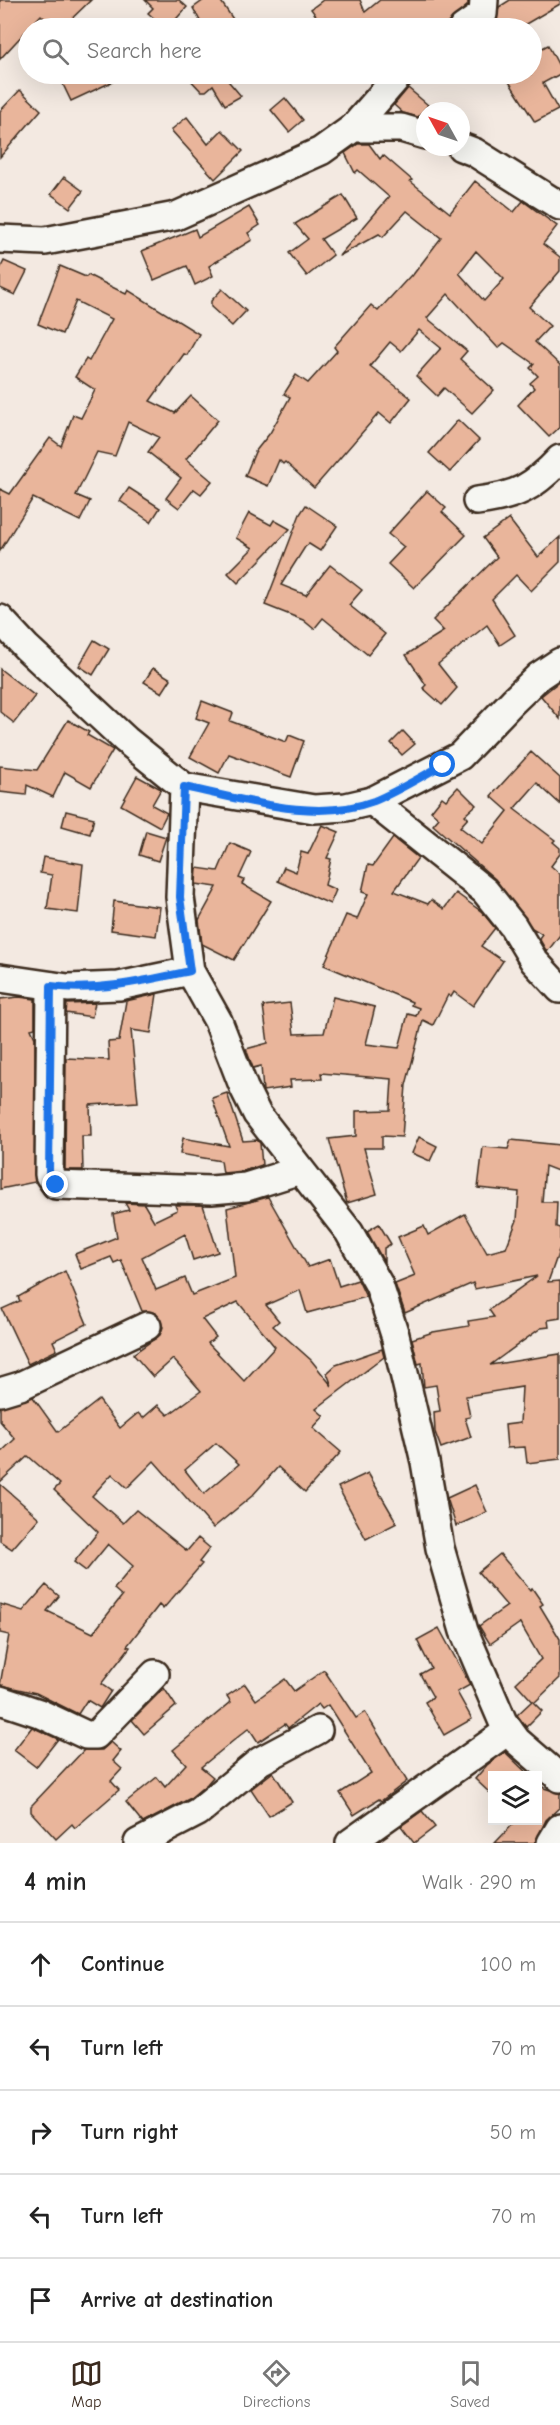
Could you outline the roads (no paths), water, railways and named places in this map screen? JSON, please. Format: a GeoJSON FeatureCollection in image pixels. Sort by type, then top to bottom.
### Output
{"type":"FeatureCollection","features":[{"type":"Feature","properties":{"kind":"street"},"geometry":{"type":"LineString","coordinates":[[478,18],[483,14],[484,0]]}},
{"type":"Feature","properties":{"kind":"street"},"geometry":{"type":"LineString","coordinates":[[0,239],[45,241],[176,216],[321,151],[353,128],[391,84]]}},
{"type":"Feature","properties":{"kind":"street"},"geometry":{"type":"LineString","coordinates":[[353,128],[400,128],[416,132]]}},
{"type":"Feature","properties":{"kind":"street"},"geometry":{"type":"LineString","coordinates":[[470,150],[560,206]]}},
{"type":"Feature","properties":{"kind":"street"},"geometry":{"type":"LineString","coordinates":[[477,501],[503,497],[523,490],[540,480],[560,459]]}},
{"type":"Feature","properties":{"kind":"street"},"geometry":{"type":"LineString","coordinates":[[0,619],[26,647],[126,740],[184,787],[314,810],[346,807],[372,801],[460,756],[539,676],[560,662]]}},
{"type":"Feature","properties":{"kind":"street"},"geometry":{"type":"LineString","coordinates":[[184,787],[180,897],[190,971],[218,1021],[244,1088],[257,1114],[349,1232],[379,1285],[395,1335],[424,1462],[440,1548],[464,1631],[509,1730],[517,1741],[560,1778]]}},
{"type":"Feature","properties":{"kind":"street"},"geometry":{"type":"LineString","coordinates":[[372,801],[485,891],[513,926],[534,961],[560,989]]}},
{"type":"Feature","properties":{"kind":"street"},"geometry":{"type":"LineString","coordinates":[[0,978],[68,988],[119,986],[190,971]]}},
{"type":"Feature","properties":{"kind":"street"},"geometry":{"type":"LineString","coordinates":[[51,986],[49,1175],[56,1185],[211,1190],[246,1187],[300,1170]]}},
{"type":"Feature","properties":{"kind":"street"},"geometry":{"type":"LineString","coordinates":[[0,1392],[20,1386],[147,1326]]}},
{"type":"Feature","properties":{"kind":"street"},"geometry":{"type":"LineString","coordinates":[[0,1700],[39,1713],[86,1735],[96,1735],[155,1674]]}},
{"type":"Feature","properties":{"kind":"street"},"geometry":{"type":"LineString","coordinates":[[138,1843],[198,1812],[260,1761],[318,1730]]}},
{"type":"Feature","properties":{"kind":"street"},"geometry":{"type":"LineString","coordinates":[[350,1843],[509,1730]]}},
{"type":"Feature","properties":{"kind":"street"},"geometry":{"type":"LineString","coordinates":[[551,1843],[560,1828]]}}]}
